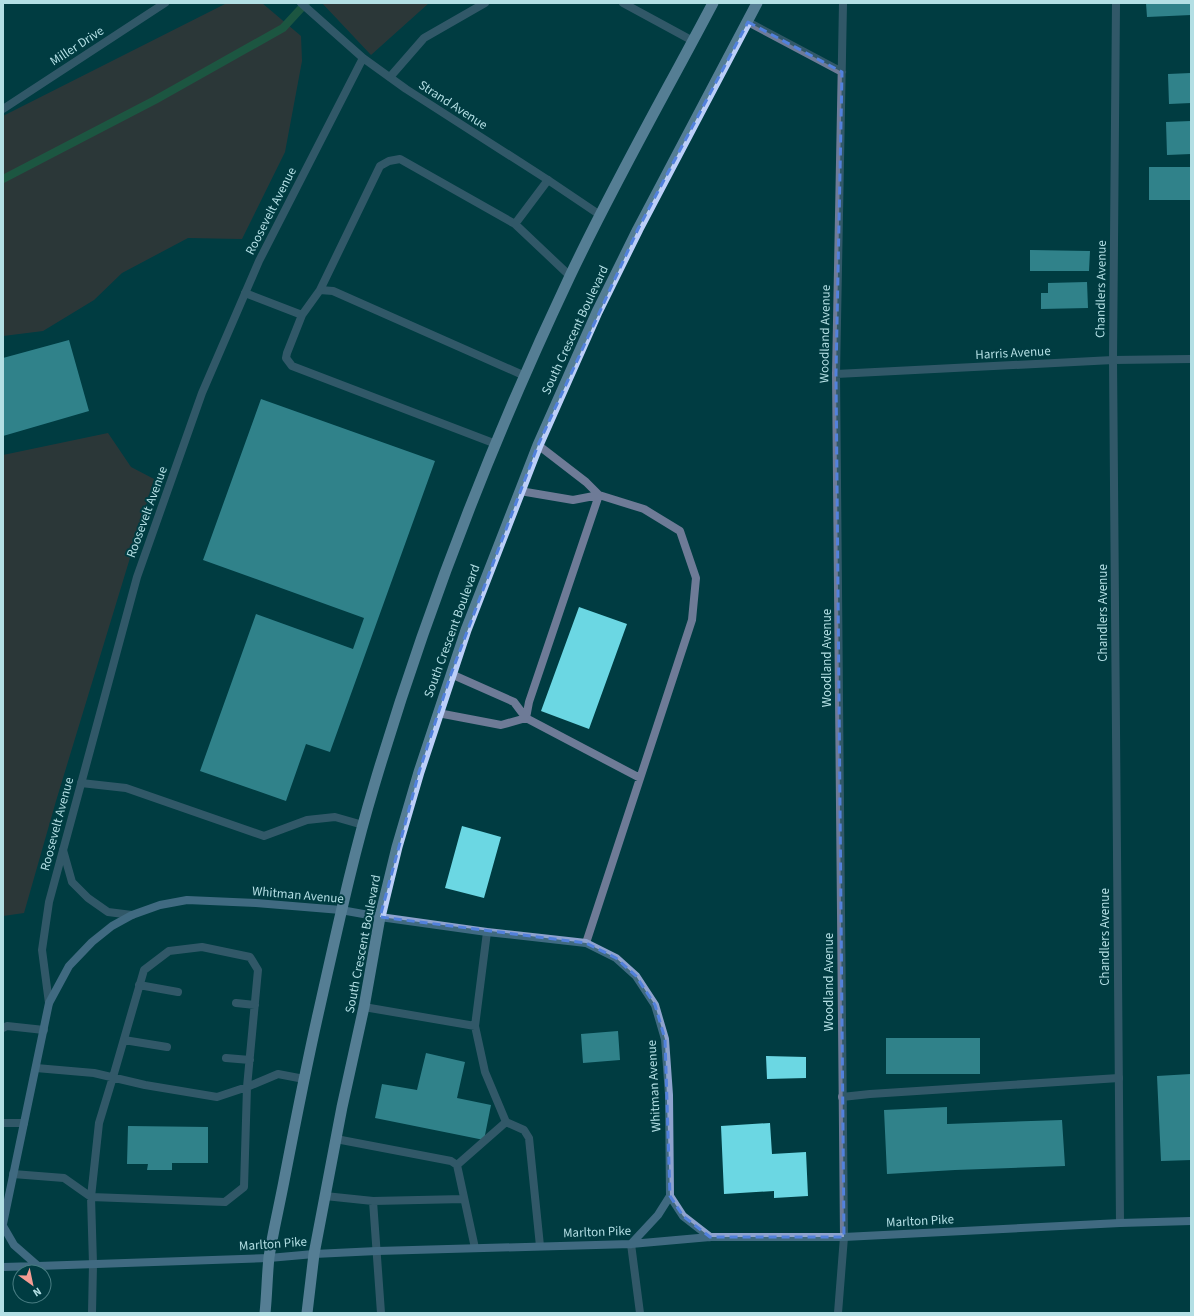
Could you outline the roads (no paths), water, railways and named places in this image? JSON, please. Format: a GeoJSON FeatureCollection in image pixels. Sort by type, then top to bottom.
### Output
{"type":"FeatureCollection","features":[{"type":"Feature","properties":{"kind":"highway","name":"South Crescent Boulevard"},"geometry":{"type":"LineString","coordinates":[[265,1313],[269,1258],[304,1079],[341,910],[400,702],[429,616],[496,444],[570,276],[600,215],[713,3]]}},
{"type":"Feature","properties":{"kind":"highway","name":"South Crescent Boulevard"},"geometry":{"type":"LineString","coordinates":[[307,1313],[314,1254],[336,1139],[364,1007],[380,917],[397,847],[419,772],[466,630],[538,445],[594,319],[638,229],[757,3]]}},
{"type":"Feature","properties":{"kind":"main road","name":"Whitman Avenue"},"geometry":{"type":"LineString","coordinates":[[3,1225],[50,1003],[69,966],[92,942],[112,926],[132,915],[160,905],[187,900],[256,903],[341,910],[487,932],[586,943],[616,958],[636,976],[655,1005],[665,1039],[669,1095],[670,1196]]}},
{"type":"Feature","properties":{"kind":"main road"},"geometry":{"type":"LineString","coordinates":[[631,1244],[658,1215],[670,1196],[683,1216],[710,1237]]}},
{"type":"Feature","properties":{"kind":"main road","name":"Marlton Pike"},"geometry":{"type":"LineString","coordinates":[[52,1265],[269,1258],[377,1251],[631,1244],[710,1237],[844,1237],[1120,1223],[1191,1221]]}},
{"type":"Feature","properties":{"kind":"main road"},"geometry":{"type":"LineString","coordinates":[[3,1225],[14,1246],[36,1264]]}},
{"type":"Feature","properties":{"kind":"street","name":"Miller Drive"},"geometry":{"type":"LineString","coordinates":[[3,109],[165,3]]}},
{"type":"Feature","properties":{"kind":"street","name":"Strand Avenue"},"geometry":{"type":"LineString","coordinates":[[301,3],[363,58],[413,94],[600,215]]}},
{"type":"Feature","properties":{"kind":"street"},"geometry":{"type":"LineString","coordinates":[[390,77],[424,38],[485,3]]}},
{"type":"Feature","properties":{"kind":"street"},"geometry":{"type":"LineString","coordinates":[[623,3],[693,41]]}},
{"type":"Feature","properties":{"kind":"street","name":"Woodland Avenue"},"geometry":{"type":"LineString","coordinates":[[838,1313],[844,1237],[836,374],[843,3]]}},
{"type":"Feature","properties":{"kind":"street","name":"Chandlers Avenue"},"geometry":{"type":"LineString","coordinates":[[1116,3],[1113,360],[1120,1223]]}},
{"type":"Feature","properties":{"kind":"street"},"geometry":{"type":"LineString","coordinates":[[748,22],[842,72]]}},
{"type":"Feature","properties":{"kind":"street","name":"Roosevelt Avenue"},"geometry":{"type":"LineString","coordinates":[[50,1003],[42,950],[49,902],[137,578],[202,393],[245,293],[259,261],[363,58]]}},
{"type":"Feature","properties":{"kind":"street"},"geometry":{"type":"LineString","coordinates":[[496,444],[292,366],[286,358],[302,315],[320,290],[380,166],[389,161],[400,159],[515,224],[570,276]]}},
{"type":"Feature","properties":{"kind":"street"},"geometry":{"type":"LineString","coordinates":[[515,224],[548,180]]}},
{"type":"Feature","properties":{"kind":"street"},"geometry":{"type":"LineString","coordinates":[[320,290],[333,291],[525,376]]}},
{"type":"Feature","properties":{"kind":"street"},"geometry":{"type":"LineString","coordinates":[[245,293],[302,315]]}},
{"type":"Feature","properties":{"kind":"street","name":"Harris Avenue"},"geometry":{"type":"LineString","coordinates":[[836,374],[1113,360],[1191,359]]}},
{"type":"Feature","properties":{"kind":"street"},"geometry":{"type":"LineString","coordinates":[[538,445],[586,482],[599,496]]}},
{"type":"Feature","properties":{"kind":"street"},"geometry":{"type":"LineString","coordinates":[[520,491],[573,500],[599,496],[644,509],[680,531],[696,578],[692,620],[586,943]]}},
{"type":"Feature","properties":{"kind":"street"},"geometry":{"type":"LineString","coordinates":[[526,718],[529,702],[599,496]]}},
{"type":"Feature","properties":{"kind":"street"},"geometry":{"type":"LineString","coordinates":[[451,674],[514,702],[526,718],[640,778]]}},
{"type":"Feature","properties":{"kind":"street"},"geometry":{"type":"LineString","coordinates":[[438,713],[502,725],[526,718]]}},
{"type":"Feature","properties":{"kind":"street"},"geometry":{"type":"LineString","coordinates":[[81,783],[126,788],[264,836],[307,820],[335,817],[364,825]]}},
{"type":"Feature","properties":{"kind":"street"},"geometry":{"type":"LineString","coordinates":[[63,850],[72,882],[88,898],[108,912],[132,915]]}},
{"type":"Feature","properties":{"kind":"street"},"geometry":{"type":"LineString","coordinates":[[487,932],[475,1026],[485,1072],[506,1122],[524,1130],[529,1138],[540,1246]]}},
{"type":"Feature","properties":{"kind":"street"},"geometry":{"type":"LineString","coordinates":[[14,1174],[64,1178],[91,1196],[225,1202],[244,1187],[247,1087],[258,970],[250,957],[202,947],[169,951],[144,970],[99,1122],[91,1196],[93,1264],[92,1313]]}},
{"type":"Feature","properties":{"kind":"street"},"geometry":{"type":"LineString","coordinates":[[140,985],[178,992]]}},
{"type":"Feature","properties":{"kind":"street"},"geometry":{"type":"LineString","coordinates":[[236,1003],[255,1005]]}},
{"type":"Feature","properties":{"kind":"street"},"geometry":{"type":"LineString","coordinates":[[364,1007],[475,1026]]}},
{"type":"Feature","properties":{"kind":"street"},"geometry":{"type":"LineString","coordinates":[[3,1028],[6,1026],[44,1030]]}},
{"type":"Feature","properties":{"kind":"street"},"geometry":{"type":"LineString","coordinates":[[124,1040],[168,1047]]}},
{"type":"Feature","properties":{"kind":"street"},"geometry":{"type":"LineString","coordinates":[[226,1058],[250,1060]]}},
{"type":"Feature","properties":{"kind":"street"},"geometry":{"type":"LineString","coordinates":[[36,1068],[94,1073],[145,1085],[217,1097],[247,1087],[278,1074],[304,1079]]}},
{"type":"Feature","properties":{"kind":"street"},"geometry":{"type":"LineString","coordinates":[[842,1097],[1119,1078]]}},
{"type":"Feature","properties":{"kind":"street"},"geometry":{"type":"LineString","coordinates":[[3,1122],[24,1123]]}},
{"type":"Feature","properties":{"kind":"street"},"geometry":{"type":"LineString","coordinates":[[457,1165],[506,1122]]}},
{"type":"Feature","properties":{"kind":"street"},"geometry":{"type":"LineString","coordinates":[[336,1139],[452,1161],[457,1165],[475,1248]]}},
{"type":"Feature","properties":{"kind":"street"},"geometry":{"type":"LineString","coordinates":[[325,1196],[373,1201],[464,1199]]}},
{"type":"Feature","properties":{"kind":"street"},"geometry":{"type":"LineString","coordinates":[[373,1201],[381,1313]]}},
{"type":"Feature","properties":{"kind":"street"},"geometry":{"type":"LineString","coordinates":[[631,1244],[640,1313]]}},
{"type":"Feature","properties":{"kind":"waterway"},"geometry":{"type":"LineString","coordinates":[[3,179],[155,100],[283,28],[306,3]]}}]}
